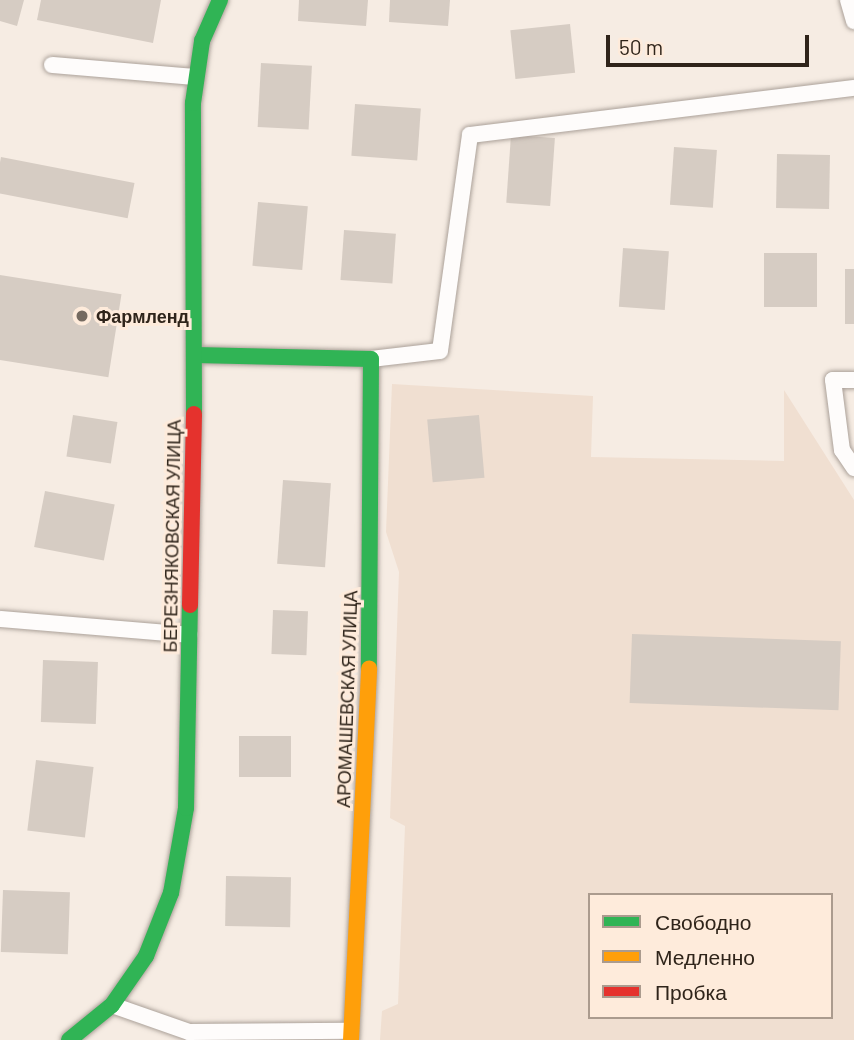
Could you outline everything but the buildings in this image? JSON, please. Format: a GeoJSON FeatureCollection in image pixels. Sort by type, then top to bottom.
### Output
{"type":"FeatureCollection","features":[{"type":"Feature","properties":{"kind":"street","name":"БЕРЕЗНЯКОВСКАЯ УЛИЦА"},"geometry":{"type":"LineString","coordinates":[[69,1040],[112,1005],[146,956],[171,893],[186,808],[195,355],[192,103],[202,41],[220,0]]}},
{"type":"Feature","properties":{"kind":"street"},"geometry":{"type":"LineString","coordinates":[[195,355],[371,359]]}},
{"type":"Feature","properties":{"kind":"street","name":"АРОМАШЕВСКАЯ УЛИЦА"},"geometry":{"type":"LineString","coordinates":[[351,1036],[369,706],[371,359]]}},
{"type":"Feature","properties":{"kind":"lane"},"geometry":{"type":"LineString","coordinates":[[848,0],[854,21]]}},
{"type":"Feature","properties":{"kind":"lane"},"geometry":{"type":"LineString","coordinates":[[52,65],[196,77]]}},
{"type":"Feature","properties":{"kind":"lane"},"geometry":{"type":"LineString","coordinates":[[371,359],[440,351],[470,135],[854,88]]}},
{"type":"Feature","properties":{"kind":"lane"},"geometry":{"type":"LineString","coordinates":[[854,380],[833,380],[842,450],[854,468]]}},
{"type":"Feature","properties":{"kind":"lane"},"geometry":{"type":"LineString","coordinates":[[0,618],[190,635]]}},
{"type":"Feature","properties":{"kind":"lane"},"geometry":{"type":"LineString","coordinates":[[112,1005],[190,1032],[351,1036]]}},
{"type":"Feature","properties":{"kind":"shaded area"},"geometry":{"type":"Polygon","coordinates":[[[392,384],[593,396],[591,457],[784,461],[784,390],[854,500],[854,1040],[380,1040],[382,1011],[398,1004],[405,826],[390,818],[399,572],[386,532],[392,384]]]}},
{"type":"Feature","properties":{"kind":"traffic: fast"},"geometry":{"type":"LineString","coordinates":[[194,414],[193,103],[202,41],[220,0]]}},
{"type":"Feature","properties":{"kind":"traffic: fast"},"geometry":{"type":"LineString","coordinates":[[195,355],[371,359],[369,668]]}},
{"type":"Feature","properties":{"kind":"traffic: fast"},"geometry":{"type":"LineString","coordinates":[[69,1040],[112,1005],[146,956],[171,893],[186,808],[190,605]]}},
{"type":"Feature","properties":{"kind":"traffic: slow"},"geometry":{"type":"LineString","coordinates":[[351,1040],[369,668]]}},
{"type":"Feature","properties":{"kind":"traffic: jam"},"geometry":{"type":"LineString","coordinates":[[190,605],[194,414]]}},
{"type":"Feature","properties":{"kind":"place","name":"Фармленд"},"geometry":{"type":"Point","coordinates":[82,316]}}]}
